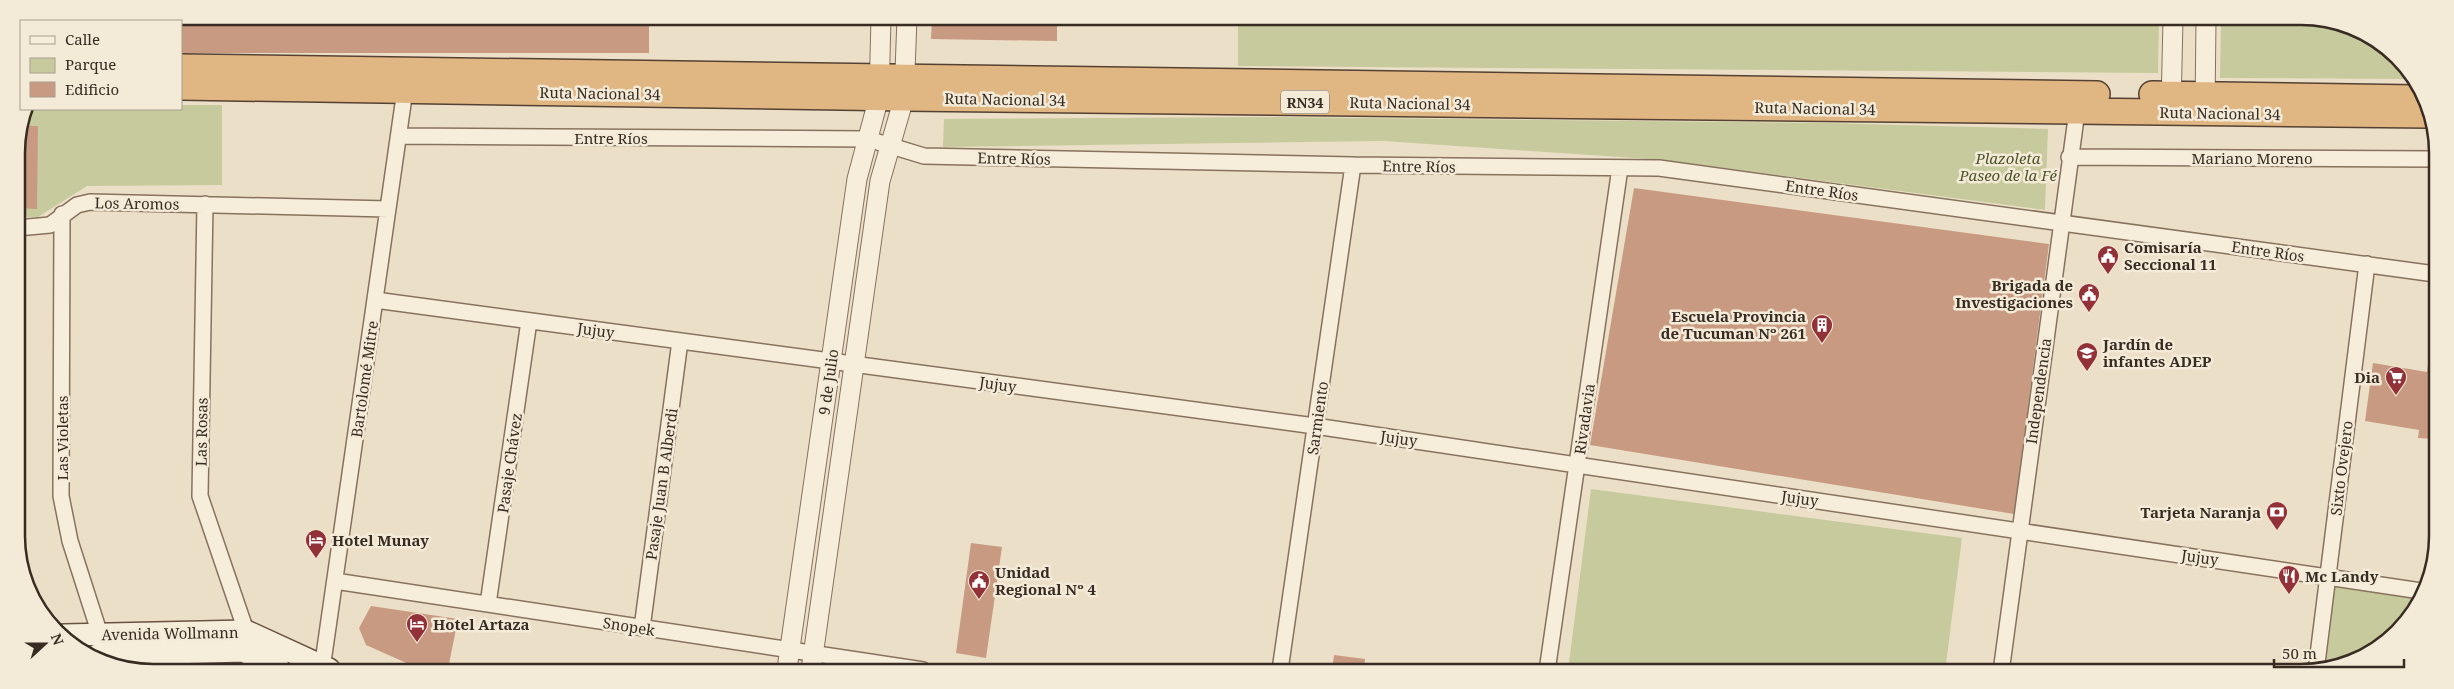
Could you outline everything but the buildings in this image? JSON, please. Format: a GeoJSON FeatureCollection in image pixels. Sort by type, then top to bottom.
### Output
{"type":"FeatureCollection","features":[{"type":"Feature","properties":{"kind":"highway","name":"Ruta Nacional 34"},"geometry":{"type":"LineString","coordinates":[[182,67],[879,87]]}},
{"type":"Feature","properties":{"kind":"highway","name":"Ruta Nacional 34"},"geometry":{"type":"LineString","coordinates":[[182,86],[405,90],[905,87],[2172,103],[2423,115]]}},
{"type":"Feature","properties":{"kind":"highway","name":"Ruta Nacional 34"},"geometry":{"type":"LineString","coordinates":[[905,87],[2077,111],[2172,103]]}},
{"type":"Feature","properties":{"kind":"highway","name":"Ruta Nacional 34"},"geometry":{"type":"LineString","coordinates":[[2205,104],[2417,98]]}},
{"type":"Feature","properties":{"kind":"main road","name":"Avenida Wollmann"},"geometry":{"type":"LineString","coordinates":[[71,635],[101,634],[245,641],[312,664]]}},
{"type":"Feature","properties":{"kind":"main road","name":"Avenida Wollmann"},"geometry":{"type":"LineString","coordinates":[[106,655],[245,641],[274,664]]}},
{"type":"Feature","properties":{"kind":"street","name":"9 de Julio"},"geometry":{"type":"LineString","coordinates":[[789,664],[856,179],[868,139],[879,87],[880,25]]}},
{"type":"Feature","properties":{"kind":"street","name":"9 de Julio"},"geometry":{"type":"LineString","coordinates":[[812,661],[880,181],[905,87],[907,25]]}},
{"type":"Feature","properties":{"kind":"street"},"geometry":{"type":"LineString","coordinates":[[2172,103],[2173,25]]}},
{"type":"Feature","properties":{"kind":"street"},"geometry":{"type":"LineString","coordinates":[[2205,104],[2206,25]]}},
{"type":"Feature","properties":{"kind":"street","name":"Bartolomé Mitre"},"geometry":{"type":"LineString","coordinates":[[325,664],[405,90]]}},
{"type":"Feature","properties":{"kind":"street","name":"Independencia"},"geometry":{"type":"LineString","coordinates":[[2002,664],[2060,222],[2077,111]]}},
{"type":"Feature","properties":{"kind":"street","name":"Entre Ríos"},"geometry":{"type":"LineString","coordinates":[[399,136],[868,139],[924,156],[1353,165],[1659,168],[2429,273]]}},
{"type":"Feature","properties":{"kind":"street","name":"Mariano Moreno"},"geometry":{"type":"LineString","coordinates":[[2069,157],[2429,159]]}},
{"type":"Feature","properties":{"kind":"street","name":"Sarmiento"},"geometry":{"type":"LineString","coordinates":[[1281,664],[1353,165]]}},
{"type":"Feature","properties":{"kind":"street","name":"Rivadavia"},"geometry":{"type":"LineString","coordinates":[[1548,664],[1620,168]]}},
{"type":"Feature","properties":{"kind":"street","name":"Los Aromos"},"geometry":{"type":"LineString","coordinates":[[25,227],[50,225],[62,214],[77,205],[90,202],[388,209]]}},
{"type":"Feature","properties":{"kind":"street","name":"Las Rosas"},"geometry":{"type":"LineString","coordinates":[[204,204],[200,496],[245,641]]}},
{"type":"Feature","properties":{"kind":"street","name":"Las Violetas"},"geometry":{"type":"LineString","coordinates":[[62,214],[61,496],[70,541],[101,634],[101,653]]}},
{"type":"Feature","properties":{"kind":"street","name":"Sixto Ovejero"},"geometry":{"type":"LineString","coordinates":[[2317,663],[2367,264]]}},
{"type":"Feature","properties":{"kind":"street","name":"Jujuy"},"geometry":{"type":"LineString","coordinates":[[375,300],[1315,426],[2417,590]]}},
{"type":"Feature","properties":{"kind":"street","name":"Pasaje Chávez"},"geometry":{"type":"LineString","coordinates":[[488,604],[530,321]]}},
{"type":"Feature","properties":{"kind":"street","name":"Pasaje Juan B Alberdi"},"geometry":{"type":"LineString","coordinates":[[642,628],[680,341]]}},
{"type":"Feature","properties":{"kind":"street","name":"Snopek"},"geometry":{"type":"LineString","coordinates":[[335,581],[790,650],[812,661],[849,664]]}},
{"type":"Feature","properties":{"kind":"green space"},"geometry":{"type":"Polygon","coordinates":[[[1238,25],[2159,25],[2158,73],[1238,66],[1238,25]]]}},
{"type":"Feature","properties":{"kind":"green space"},"geometry":{"type":"Polygon","coordinates":[[[2221,25],[2301,25],[2334,29],[2365,42],[2392,62],[2406,79],[2220,78],[2221,25]]]}},
{"type":"Feature","properties":{"kind":"green space"},"geometry":{"type":"Polygon","coordinates":[[[182,105],[222,105],[222,185],[87,186],[38,217],[25,217],[25,144],[33,110],[182,110],[182,105]]]}},
{"type":"Feature","properties":{"kind":"green space","name":"Plazoleta Paseo de la Fé"},"geometry":{"type":"Polygon","coordinates":[[[1266,117],[1827,123],[2048,129],[2045,210],[1664,160],[1384,141],[943,147],[944,119],[1266,117]]]}},
{"type":"Feature","properties":{"kind":"green space"},"geometry":{"type":"Polygon","coordinates":[[[1591,489],[1962,538],[1946,664],[1569,664],[1591,489]]]}},
{"type":"Feature","properties":{"kind":"green space"},"geometry":{"type":"Polygon","coordinates":[[[2328,576],[2417,590],[2403,614],[2379,638],[2350,654],[2334,660],[2317,663],[2328,576]]]}},
{"type":"Feature","properties":{"kind":"place","name":"Comisaría Seccional 11"},"geometry":{"type":"Point","coordinates":[2108,275]}},
{"type":"Feature","properties":{"kind":"place","name":"Brigada de Investigaciones"},"geometry":{"type":"Point","coordinates":[2089,313]}},
{"type":"Feature","properties":{"kind":"place","name":"Escuela Provincia de Tucuman Nº 261"},"geometry":{"type":"Point","coordinates":[1822,344]}},
{"type":"Feature","properties":{"kind":"place","name":"Jardín de infantes ADEP"},"geometry":{"type":"Point","coordinates":[2087,372]}},
{"type":"Feature","properties":{"kind":"place","name":"Dia"},"geometry":{"type":"Point","coordinates":[2396,396]}},
{"type":"Feature","properties":{"kind":"place","name":"Tarjeta Naranja"},"geometry":{"type":"Point","coordinates":[2277,531]}},
{"type":"Feature","properties":{"kind":"place","name":"Hotel Munay"},"geometry":{"type":"Point","coordinates":[316,559]}},
{"type":"Feature","properties":{"kind":"place","name":"Mc Landy"},"geometry":{"type":"Point","coordinates":[2289,595]}},
{"type":"Feature","properties":{"kind":"place","name":"Unidad Regional Nº 4"},"geometry":{"type":"Point","coordinates":[979,600]}},
{"type":"Feature","properties":{"kind":"place","name":"Hotel Artaza"},"geometry":{"type":"Point","coordinates":[417,643]}}]}
